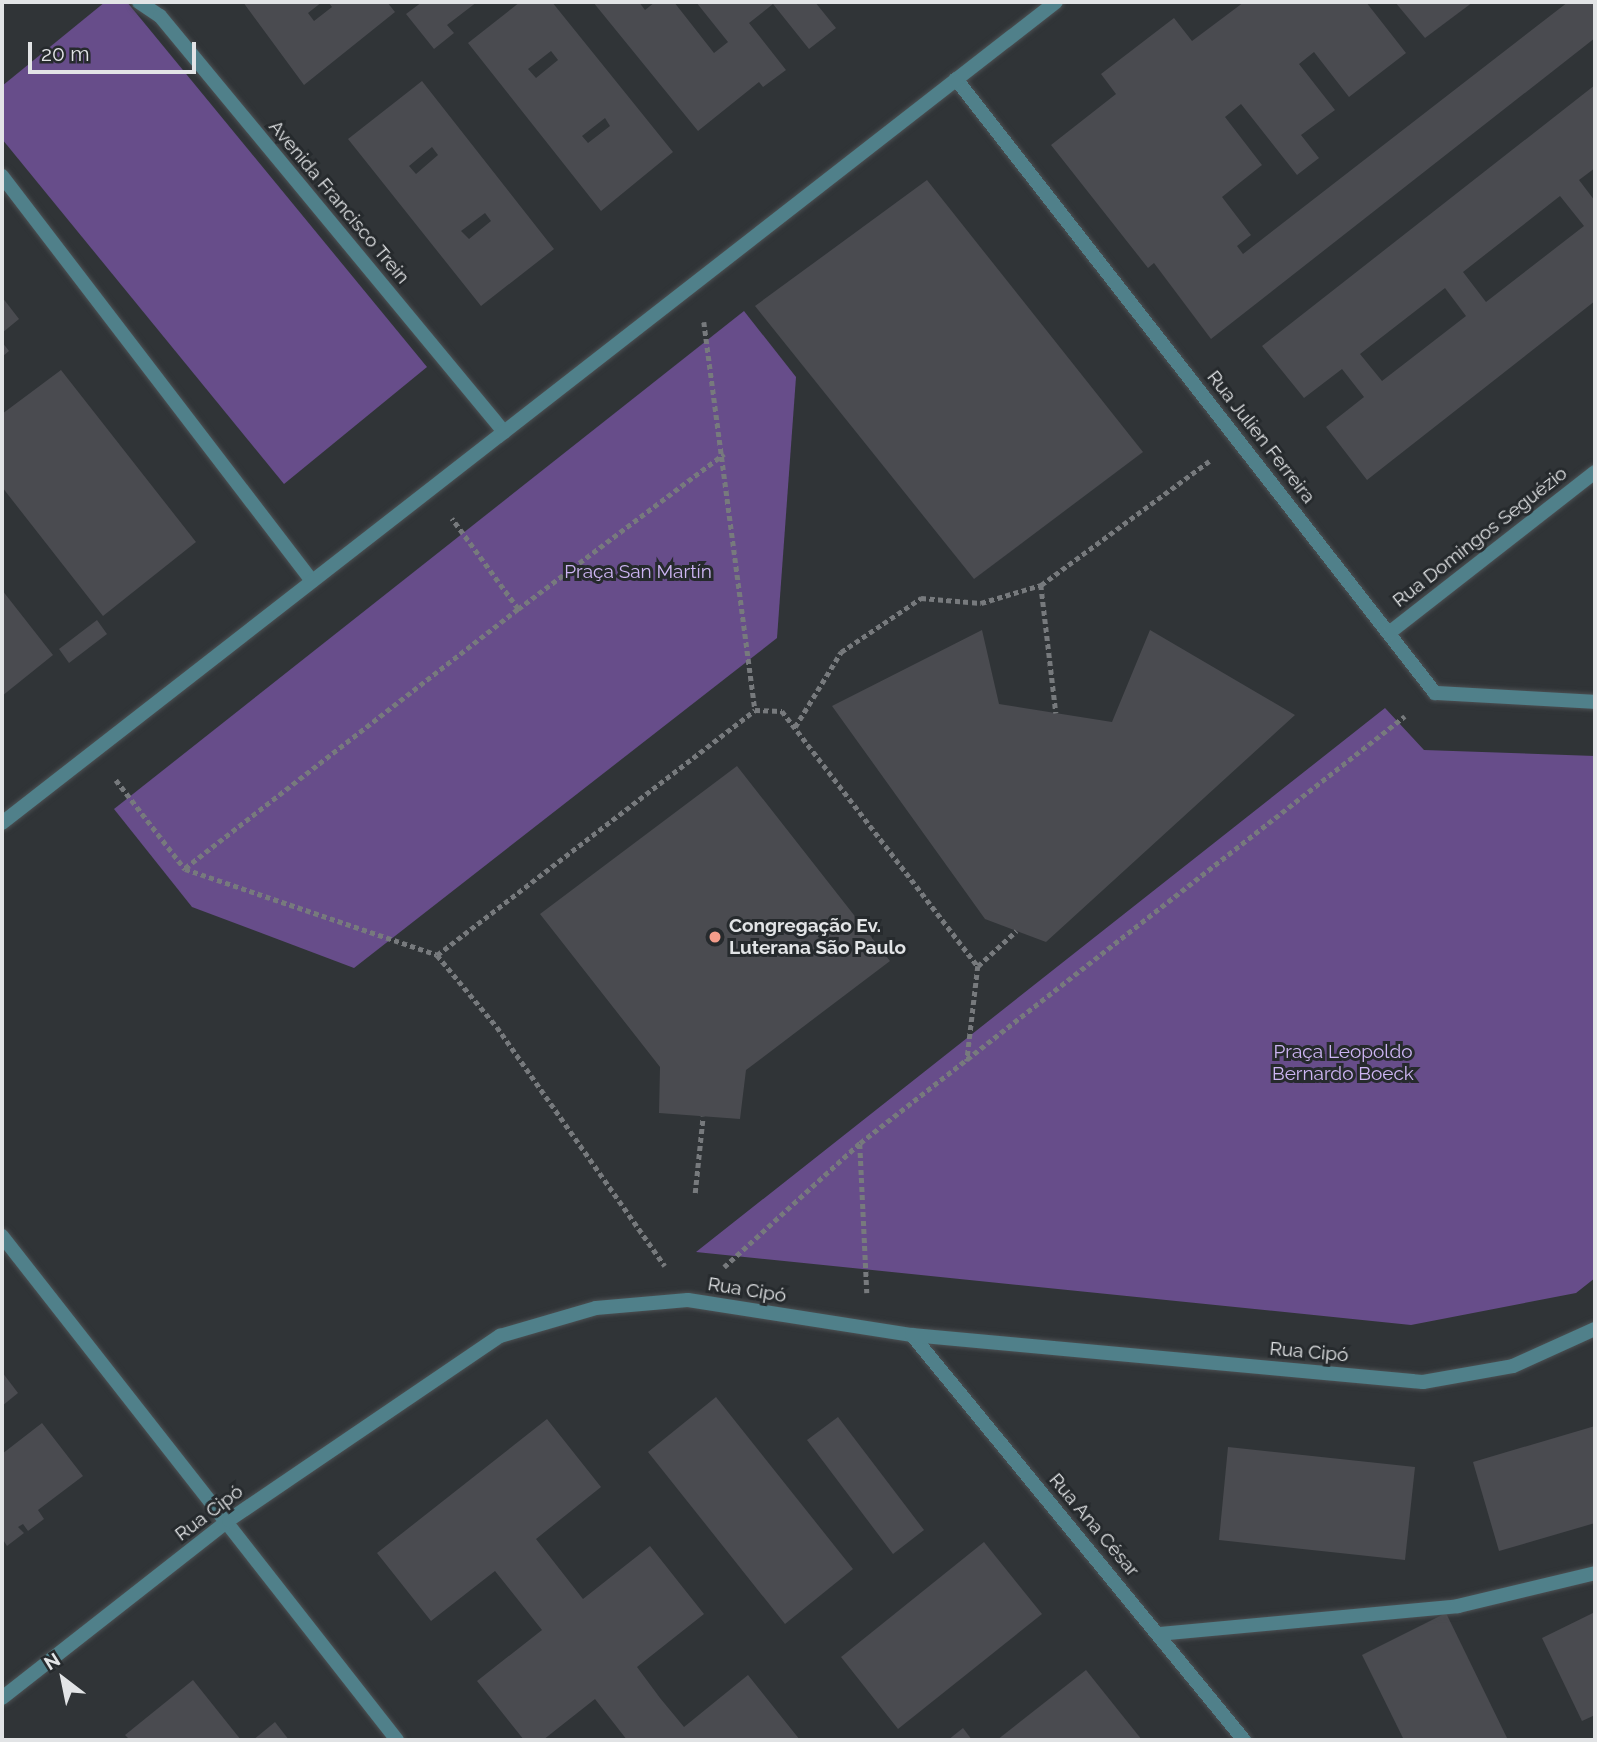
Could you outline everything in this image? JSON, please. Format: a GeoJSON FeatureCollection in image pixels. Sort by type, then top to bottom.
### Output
{"type":"FeatureCollection","features":[{"type":"Feature","properties":{"kind":"street","name":"Avenida Francisco Trein"},"geometry":{"type":"LineString","coordinates":[[139,2],[160,16],[504,432]]}},
{"type":"Feature","properties":{"kind":"street"},"geometry":{"type":"LineString","coordinates":[[2,823],[1056,2]]}},
{"type":"Feature","properties":{"kind":"street","name":"Rua Julien Ferreira"},"geometry":{"type":"LineString","coordinates":[[956,79],[1435,693]]}},
{"type":"Feature","properties":{"kind":"street"},"geometry":{"type":"LineString","coordinates":[[2,176],[312,581]]}},
{"type":"Feature","properties":{"kind":"street","name":"Rua Domingos Seguézio"},"geometry":{"type":"LineString","coordinates":[[1389,633],[1595,472]]}},
{"type":"Feature","properties":{"kind":"street"},"geometry":{"type":"LineString","coordinates":[[1435,693],[1595,702]]}},
{"type":"Feature","properties":{"kind":"street"},"geometry":{"type":"LineString","coordinates":[[2,1236],[229,1520],[397,1740]]}},
{"type":"Feature","properties":{"kind":"street","name":"Rua Cipó"},"geometry":{"type":"LineString","coordinates":[[2,1698],[229,1520],[500,1336],[596,1308],[688,1300],[912,1335],[1423,1382],[1513,1366],[1595,1329]]}},
{"type":"Feature","properties":{"kind":"street","name":"Rua Ana César"},"geometry":{"type":"LineString","coordinates":[[912,1335],[1244,1740]]}},
{"type":"Feature","properties":{"kind":"street"},"geometry":{"type":"LineString","coordinates":[[1159,1634],[1458,1606],[1595,1573]]}},
{"type":"Feature","properties":{"kind":"path"},"geometry":{"type":"LineString","coordinates":[[698,281],[725,454],[755,710]]}},
{"type":"Feature","properties":{"kind":"path"},"geometry":{"type":"LineString","coordinates":[[795,727],[841,652],[921,598],[981,603],[1041,585],[1239,439]]}},
{"type":"Feature","properties":{"kind":"path"},"geometry":{"type":"LineString","coordinates":[[185,869],[518,609],[725,454]]}},
{"type":"Feature","properties":{"kind":"path"},"geometry":{"type":"LineString","coordinates":[[430,489],[518,609]]}},
{"type":"Feature","properties":{"kind":"path"},"geometry":{"type":"LineString","coordinates":[[1041,585],[1056,713]]}},
{"type":"Feature","properties":{"kind":"path"},"geometry":{"type":"LineString","coordinates":[[95,751],[185,869],[437,956],[497,1027],[688,1300],[860,1143],[967,1062],[1435,693]]}},
{"type":"Feature","properties":{"kind":"path"},"geometry":{"type":"LineString","coordinates":[[437,956],[755,710],[782,711],[978,966]]}},
{"type":"Feature","properties":{"kind":"path"},"geometry":{"type":"LineString","coordinates":[[967,1062],[978,966],[1016,931]]}},
{"type":"Feature","properties":{"kind":"path"},"geometry":{"type":"LineString","coordinates":[[695,1193],[703,1116]]}},
{"type":"Feature","properties":{"kind":"path"},"geometry":{"type":"LineString","coordinates":[[860,1143],[868,1329]]}},
{"type":"Feature","properties":{"kind":"green space"},"geometry":{"type":"Polygon","coordinates":[[[105,2],[127,2],[427,367],[284,484],[2,139],[2,86],[105,2]]]}},
{"type":"Feature","properties":{"kind":"green space","name":"Praça San Martín"},"geometry":{"type":"Polygon","coordinates":[[[744,311],[796,377],[777,638],[354,968],[192,907],[114,809],[744,311]]]}},
{"type":"Feature","properties":{"kind":"green space","name":"Praça Leopoldo Bernardo Boeck"},"geometry":{"type":"Polygon","coordinates":[[[1385,708],[1424,750],[1595,756],[1595,1278],[1576,1293],[1411,1325],[696,1252],[1385,708]]]}},
{"type":"Feature","properties":{"kind":"building"},"geometry":{"type":"Polygon","coordinates":[[[243,2],[322,2],[308,13],[314,21],[332,7],[328,2],[387,2],[395,12],[304,85],[243,2]]]}},
{"type":"Feature","properties":{"kind":"building"},"geometry":{"type":"Polygon","coordinates":[[[422,2],[477,2],[447,25],[454,33],[434,49],[406,14],[422,2]]]}},
{"type":"Feature","properties":{"kind":"building"},"geometry":{"type":"Polygon","coordinates":[[[520,2],[552,2],[673,152],[601,211],[468,43],[520,2]],[[551,51],[528,69],[536,78],[558,60],[551,51]],[[605,118],[582,136],[588,143],[610,126],[605,118]]]}},
{"type":"Feature","properties":{"kind":"building"},"geometry":{"type":"Polygon","coordinates":[[[593,2],[639,2],[645,10],[655,2],[674,2],[714,53],[728,42],[696,2],[815,2],[836,28],[809,49],[773,4],[749,23],[786,70],[763,87],[759,82],[698,131],[593,2]]]}},
{"type":"Feature","properties":{"kind":"building"},"geometry":{"type":"Polygon","coordinates":[[[1244,2],[1366,2],[1406,53],[1349,97],[1314,52],[1299,64],[1335,110],[1301,135],[1319,158],[1297,175],[1241,104],[1225,117],[1262,165],[1222,197],[1251,235],[1237,246],[1243,254],[1568,2],[1595,2],[1595,38],[1211,339],[1154,263],[1148,268],[1051,145],[1116,94],[1101,74],[1174,18],[1192,41],[1244,2]]]}},
{"type":"Feature","properties":{"kind":"building"},"geometry":{"type":"Polygon","coordinates":[[[1395,2],[1473,2],[1425,38],[1395,2]]]}},
{"type":"Feature","properties":{"kind":"building"},"geometry":{"type":"Polygon","coordinates":[[[422,81],[554,249],[481,306],[348,139],[422,81]],[[432,147],[409,166],[416,174],[438,155],[432,147]],[[485,213],[461,231],[469,239],[491,221],[485,213]]]}},
{"type":"Feature","properties":{"kind":"building"},"geometry":{"type":"Polygon","coordinates":[[[1595,85],[1595,168],[1579,180],[1595,201],[1595,301],[1367,480],[1326,427],[1364,397],[1342,369],[1304,398],[1262,346],[1595,85]],[[1560,196],[1463,272],[1486,302],[1584,226],[1560,196]],[[1445,288],[1360,354],[1382,381],[1466,316],[1445,288]]]}},
{"type":"Feature","properties":{"kind":"building"},"geometry":{"type":"Polygon","coordinates":[[[927,180],[1143,452],[974,579],[755,306],[927,180]]]}},
{"type":"Feature","properties":{"kind":"building"},"geometry":{"type":"Polygon","coordinates":[[[2,297],[19,319],[2,333],[2,297]]]}},
{"type":"Feature","properties":{"kind":"building"},"geometry":{"type":"Polygon","coordinates":[[[2,342],[9,351],[2,357],[2,342]]]}},
{"type":"Feature","properties":{"kind":"building"},"geometry":{"type":"Polygon","coordinates":[[[61,370],[196,542],[103,616],[2,487],[2,414],[61,370]]]}},
{"type":"Feature","properties":{"kind":"building"},"geometry":{"type":"Polygon","coordinates":[[[2,590],[53,655],[2,696],[2,590]]]}},
{"type":"Feature","properties":{"kind":"building"},"geometry":{"type":"Polygon","coordinates":[[[97,620],[107,634],[69,663],[59,649],[97,620]]]}},
{"type":"Feature","properties":{"kind":"building"},"geometry":{"type":"Polygon","coordinates":[[[982,630],[999,704],[1112,722],[1150,630],[1295,715],[1046,942],[985,919],[832,706],[982,630]]]}},
{"type":"Feature","properties":{"kind":"building","name":"Congregação Ev. Luterana São Paulo"},"geometry":{"type":"Polygon","coordinates":[[[737,766],[890,961],[746,1070],[740,1119],[659,1113],[660,1067],[540,914],[737,766]]]}},
{"type":"Feature","properties":{"kind":"building"},"geometry":{"type":"Polygon","coordinates":[[[2,1372],[18,1393],[2,1406],[2,1372]]]}},
{"type":"Feature","properties":{"kind":"building"},"geometry":{"type":"Polygon","coordinates":[[[716,1397],[853,1569],[785,1624],[648,1452],[716,1397]]]}},
{"type":"Feature","properties":{"kind":"building"},"geometry":{"type":"Polygon","coordinates":[[[838,1417],[924,1530],[893,1554],[807,1440],[838,1417]]]}},
{"type":"Feature","properties":{"kind":"building"},"geometry":{"type":"Polygon","coordinates":[[[547,1419],[601,1487],[536,1539],[583,1599],[650,1546],[704,1614],[637,1667],[660,1698],[684,1727],[748,1675],[800,1740],[627,1740],[595,1699],[543,1740],[524,1740],[477,1681],[542,1630],[495,1571],[431,1621],[377,1553],[547,1419]]]}},
{"type":"Feature","properties":{"kind":"building"},"geometry":{"type":"Polygon","coordinates":[[[42,1423],[83,1476],[38,1510],[44,1519],[28,1531],[23,1524],[18,1527],[24,1533],[7,1546],[2,1538],[2,1454],[42,1423]]]}},
{"type":"Feature","properties":{"kind":"building"},"geometry":{"type":"Polygon","coordinates":[[[1595,1426],[1595,1523],[1499,1551],[1473,1462],[1595,1426]]]}},
{"type":"Feature","properties":{"kind":"building"},"geometry":{"type":"Polygon","coordinates":[[[1228,1447],[1415,1467],[1405,1560],[1219,1540],[1228,1447]]]}},
{"type":"Feature","properties":{"kind":"building"},"geometry":{"type":"Polygon","coordinates":[[[984,1542],[1042,1614],[898,1729],[841,1657],[984,1542]]]}},
{"type":"Feature","properties":{"kind":"building"},"geometry":{"type":"Polygon","coordinates":[[[1595,1612],[1595,1715],[1582,1721],[1542,1638],[1595,1612]]]}},
{"type":"Feature","properties":{"kind":"building"},"geometry":{"type":"Polygon","coordinates":[[[1446,1613],[1508,1740],[1404,1740],[1362,1655],[1446,1613]]]}},
{"type":"Feature","properties":{"kind":"building"},"geometry":{"type":"Polygon","coordinates":[[[1086,1670],[1142,1740],[997,1740],[1086,1670]]]}},
{"type":"Feature","properties":{"kind":"building"},"geometry":{"type":"Polygon","coordinates":[[[193,1680],[241,1740],[130,1740],[125,1735],[193,1680]]]}},
{"type":"Feature","properties":{"kind":"building"},"geometry":{"type":"Polygon","coordinates":[[[275,1722],[289,1740],[253,1740],[275,1722]]]}},
{"type":"Feature","properties":{"kind":"building"},"geometry":{"type":"Polygon","coordinates":[[[963,1728],[972,1740],[948,1740],[963,1728]]]}},
{"type":"Feature","properties":{"kind":"place","name":"Congregação Ev. Luterana São Paulo"},"geometry":{"type":"Point","coordinates":[715,937]}}]}
